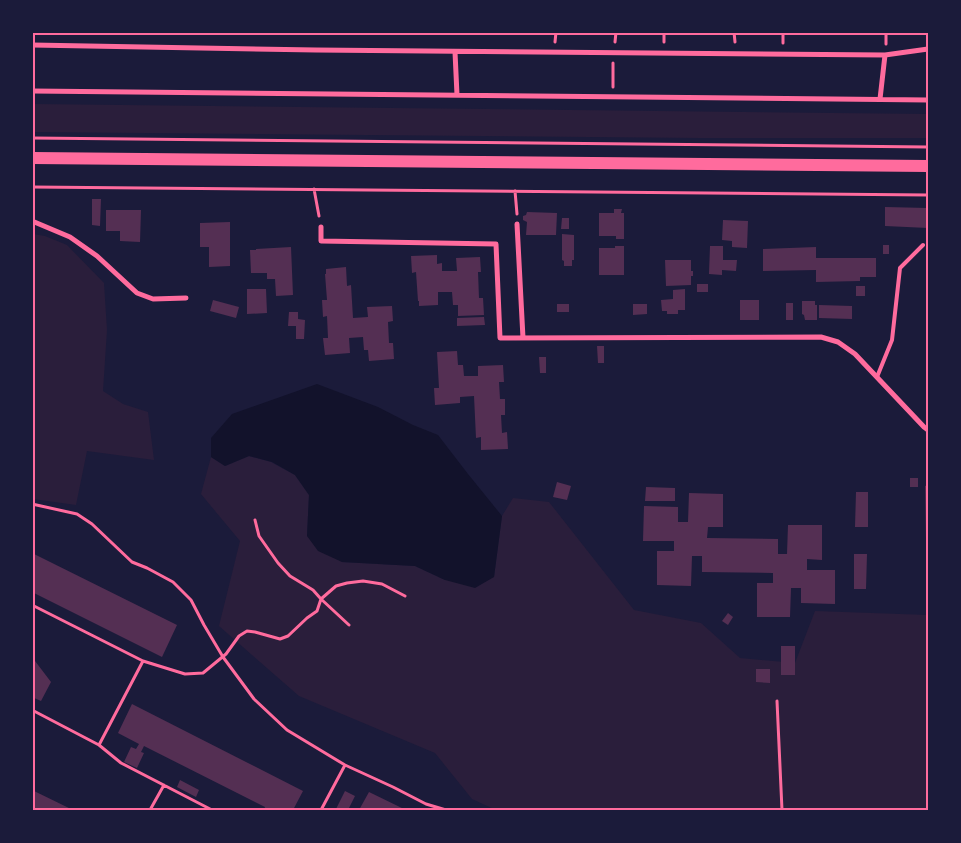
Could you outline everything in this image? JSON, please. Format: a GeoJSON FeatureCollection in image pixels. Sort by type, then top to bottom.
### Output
{"type":"FeatureCollection","features":[{"type":"Feature","properties":{"kind":"main road"},"geometry":{"type":"LineString","coordinates":[[32,158],[928,166]]}},
{"type":"Feature","properties":{"kind":"street"},"geometry":{"type":"LineString","coordinates":[[32,45],[455,52],[885,55],[928,49]]}},
{"type":"Feature","properties":{"kind":"street"},"geometry":{"type":"LineString","coordinates":[[455,52],[457,95]]}},
{"type":"Feature","properties":{"kind":"street"},"geometry":{"type":"LineString","coordinates":[[880,99],[885,55]]}},
{"type":"Feature","properties":{"kind":"street"},"geometry":{"type":"LineString","coordinates":[[32,91],[928,100]]}},
{"type":"Feature","properties":{"kind":"street"},"geometry":{"type":"LineString","coordinates":[[32,221],[70,237],[97,256],[137,293],[153,299],[186,298]]}},
{"type":"Feature","properties":{"kind":"street"},"geometry":{"type":"LineString","coordinates":[[518,224],[523,338]]}},
{"type":"Feature","properties":{"kind":"street"},"geometry":{"type":"LineString","coordinates":[[321,227],[321,241],[496,244],[500,338],[821,337],[838,342],[855,354],[928,430]]}},
{"type":"Feature","properties":{"kind":"lane"},"geometry":{"type":"LineString","coordinates":[[877,377],[892,340],[900,268],[923,245]]}},
{"type":"Feature","properties":{"kind":"path"},"geometry":{"type":"LineString","coordinates":[[32,138],[928,146]]}},
{"type":"Feature","properties":{"kind":"path"},"geometry":{"type":"LineString","coordinates":[[32,186],[928,195]]}},
{"type":"Feature","properties":{"kind":"path"},"geometry":{"type":"LineString","coordinates":[[314,190],[321,227]]}},
{"type":"Feature","properties":{"kind":"path"},"geometry":{"type":"LineString","coordinates":[[515,191],[518,224]]}},
{"type":"Feature","properties":{"kind":"path"},"geometry":{"type":"LineString","coordinates":[[32,504],[77,514],[92,524],[132,562],[173,582],[191,600],[223,657],[254,699],[287,730],[345,765],[426,804],[446,810]]}},
{"type":"Feature","properties":{"kind":"path"},"geometry":{"type":"LineString","coordinates":[[255,520],[259,536],[278,563],[290,576],[313,590],[349,625]]}},
{"type":"Feature","properties":{"kind":"path"},"geometry":{"type":"LineString","coordinates":[[32,605],[143,661],[184,674],[203,673],[223,657],[239,636],[247,631],[280,639],[288,636],[317,611],[321,599],[336,586],[364,581],[382,584],[405,596]]}},
{"type":"Feature","properties":{"kind":"path"},"geometry":{"type":"LineString","coordinates":[[99,745],[143,661]]}},
{"type":"Feature","properties":{"kind":"path"},"geometry":{"type":"LineString","coordinates":[[777,701],[782,810]]}},
{"type":"Feature","properties":{"kind":"path"},"geometry":{"type":"LineString","coordinates":[[32,710],[99,745],[121,763],[212,810]]}},
{"type":"Feature","properties":{"kind":"path"},"geometry":{"type":"LineString","coordinates":[[321,810],[345,765]]}},
{"type":"Feature","properties":{"kind":"path"},"geometry":{"type":"LineString","coordinates":[[150,810],[164,785]]}},
{"type":"Feature","properties":{"kind":"shaded area"},"geometry":{"type":"Polygon","coordinates":[[[33,104],[928,114],[928,138],[698,138],[33,132],[33,104]]]}},
{"type":"Feature","properties":{"kind":"shaded area"},"geometry":{"type":"Polygon","coordinates":[[[33,234],[45,236],[67,245],[104,283],[107,330],[103,391],[123,404],[148,412],[154,460],[87,451],[76,505],[33,499],[33,234]]]}},
{"type":"Feature","properties":{"kind":"shaded area"},"geometry":{"type":"Polygon","coordinates":[[[317,384],[378,407],[413,425],[438,435],[502,516],[494,577],[475,588],[445,580],[415,566],[342,562],[318,551],[307,536],[309,495],[295,475],[272,462],[249,456],[225,466],[211,457],[211,438],[232,414],[317,384]]]}},
{"type":"Feature","properties":{"kind":"shaded area"},"geometry":{"type":"Polygon","coordinates":[[[249,456],[271,462],[295,475],[309,495],[307,536],[342,562],[415,566],[445,580],[494,577],[502,516],[513,498],[549,502],[634,610],[701,623],[740,658],[795,663],[815,611],[928,615],[928,810],[496,810],[472,799],[435,753],[299,696],[219,626],[240,541],[201,494],[211,457],[225,466],[249,456]]]}},
{"type":"Feature","properties":{"kind":"building"},"geometry":{"type":"Polygon","coordinates":[[[92,199],[101,199],[100,226],[92,225],[92,199]]]}},
{"type":"Feature","properties":{"kind":"building"},"geometry":{"type":"Polygon","coordinates":[[[885,207],[928,208],[928,228],[885,226],[885,207]]]}},
{"type":"Feature","properties":{"kind":"building"},"geometry":{"type":"Polygon","coordinates":[[[614,209],[622,209],[621,213],[624,213],[624,239],[616,239],[616,236],[599,236],[599,213],[614,213],[614,209]]]}},
{"type":"Feature","properties":{"kind":"building"},"geometry":{"type":"Polygon","coordinates":[[[106,210],[141,210],[140,242],[120,241],[120,231],[106,231],[106,210]]]}},
{"type":"Feature","properties":{"kind":"building"},"geometry":{"type":"Polygon","coordinates":[[[527,212],[557,213],[556,235],[526,235],[527,222],[523,220],[523,216],[527,212]]]}},
{"type":"Feature","properties":{"kind":"building"},"geometry":{"type":"Polygon","coordinates":[[[562,218],[569,218],[569,229],[561,229],[562,218]]]}},
{"type":"Feature","properties":{"kind":"building"},"geometry":{"type":"Polygon","coordinates":[[[723,220],[748,221],[747,248],[732,247],[732,241],[722,240],[723,220]]]}},
{"type":"Feature","properties":{"kind":"building"},"geometry":{"type":"Polygon","coordinates":[[[230,222],[230,266],[209,267],[209,247],[200,247],[200,223],[230,222]]]}},
{"type":"Feature","properties":{"kind":"building"},"geometry":{"type":"Polygon","coordinates":[[[562,234],[574,235],[574,260],[572,260],[572,266],[564,266],[564,261],[562,260],[562,234]]]}},
{"type":"Feature","properties":{"kind":"building"},"geometry":{"type":"Polygon","coordinates":[[[883,245],[889,245],[889,254],[883,254],[883,245]]]}},
{"type":"Feature","properties":{"kind":"building"},"geometry":{"type":"Polygon","coordinates":[[[615,246],[624,246],[624,275],[599,275],[599,248],[615,248],[615,246]]]}},
{"type":"Feature","properties":{"kind":"building"},"geometry":{"type":"Polygon","coordinates":[[[710,246],[723,246],[723,260],[737,260],[736,271],[722,270],[722,275],[709,274],[710,246]]]}},
{"type":"Feature","properties":{"kind":"building"},"geometry":{"type":"Polygon","coordinates":[[[291,247],[293,295],[276,296],[275,279],[267,279],[267,273],[251,273],[250,250],[291,247]]]}},
{"type":"Feature","properties":{"kind":"building"},"geometry":{"type":"Polygon","coordinates":[[[816,247],[816,258],[876,258],[876,277],[860,277],[860,281],[816,282],[816,270],[763,271],[763,249],[816,247]]]}},
{"type":"Feature","properties":{"kind":"building"},"geometry":{"type":"Polygon","coordinates":[[[437,255],[437,264],[442,263],[442,271],[457,271],[456,258],[480,257],[481,272],[478,272],[479,298],[483,298],[484,315],[458,316],[458,305],[453,305],[452,292],[438,292],[438,305],[419,306],[416,272],[412,273],[411,256],[437,255]]]}},
{"type":"Feature","properties":{"kind":"building"},"geometry":{"type":"Polygon","coordinates":[[[665,260],[691,260],[693,276],[691,276],[691,285],[666,286],[665,260]]]}},
{"type":"Feature","properties":{"kind":"building"},"geometry":{"type":"Polygon","coordinates":[[[346,267],[347,286],[351,285],[353,318],[368,317],[367,307],[392,306],[393,321],[388,322],[389,343],[393,343],[394,359],[369,361],[368,350],[364,350],[363,337],[349,338],[350,353],[325,355],[323,338],[328,338],[327,316],[323,317],[322,300],[327,300],[326,269],[346,267]]]}},
{"type":"Feature","properties":{"kind":"building"},"geometry":{"type":"Polygon","coordinates":[[[697,284],[708,284],[708,292],[697,292],[697,284]]]}},
{"type":"Feature","properties":{"kind":"building"},"geometry":{"type":"Polygon","coordinates":[[[856,286],[865,286],[865,296],[856,296],[856,286]]]}},
{"type":"Feature","properties":{"kind":"building"},"geometry":{"type":"Polygon","coordinates":[[[247,289],[266,289],[267,313],[247,314],[247,289]]]}},
{"type":"Feature","properties":{"kind":"building"},"geometry":{"type":"Polygon","coordinates":[[[685,289],[685,310],[678,310],[678,314],[667,314],[667,311],[662,311],[661,300],[673,299],[673,290],[685,289]]]}},
{"type":"Feature","properties":{"kind":"building"},"geometry":{"type":"Polygon","coordinates":[[[213,300],[239,307],[236,318],[210,311],[213,300]]]}},
{"type":"Feature","properties":{"kind":"building"},"geometry":{"type":"Polygon","coordinates":[[[740,300],[759,300],[759,320],[740,320],[740,300]]]}},
{"type":"Feature","properties":{"kind":"building"},"geometry":{"type":"Polygon","coordinates":[[[802,301],[815,301],[815,305],[817,305],[817,320],[805,320],[802,314],[802,301]]]}},
{"type":"Feature","properties":{"kind":"building"},"geometry":{"type":"Polygon","coordinates":[[[786,303],[793,303],[793,320],[786,320],[786,303]]]}},
{"type":"Feature","properties":{"kind":"building"},"geometry":{"type":"Polygon","coordinates":[[[557,304],[569,304],[569,312],[557,312],[557,304]]]}},
{"type":"Feature","properties":{"kind":"building"},"geometry":{"type":"Polygon","coordinates":[[[633,304],[647,304],[647,314],[633,315],[633,304]]]}},
{"type":"Feature","properties":{"kind":"building"},"geometry":{"type":"Polygon","coordinates":[[[819,305],[852,306],[852,319],[819,318],[819,305]]]}},
{"type":"Feature","properties":{"kind":"building"},"geometry":{"type":"Polygon","coordinates":[[[289,312],[298,312],[298,319],[305,320],[304,339],[296,339],[296,326],[288,326],[289,312]]]}},
{"type":"Feature","properties":{"kind":"building"},"geometry":{"type":"Polygon","coordinates":[[[484,317],[485,325],[457,326],[457,318],[484,317]]]}},
{"type":"Feature","properties":{"kind":"building"},"geometry":{"type":"Polygon","coordinates":[[[597,346],[604,346],[604,363],[598,363],[597,346]]]}},
{"type":"Feature","properties":{"kind":"building"},"geometry":{"type":"Polygon","coordinates":[[[457,351],[458,365],[463,365],[464,376],[478,376],[478,366],[503,365],[504,382],[499,382],[500,399],[505,399],[505,415],[501,415],[502,433],[507,432],[508,449],[481,450],[481,437],[476,438],[474,396],[460,397],[460,403],[435,405],[434,388],[439,388],[437,352],[457,351]]]}},
{"type":"Feature","properties":{"kind":"building"},"geometry":{"type":"Polygon","coordinates":[[[539,357],[546,357],[546,373],[540,373],[539,357]]]}},
{"type":"Feature","properties":{"kind":"building"},"geometry":{"type":"Polygon","coordinates":[[[910,478],[918,478],[918,487],[910,487],[910,478]]]}},
{"type":"Feature","properties":{"kind":"building"},"geometry":{"type":"Polygon","coordinates":[[[557,482],[571,486],[567,500],[553,497],[557,482]]]}},
{"type":"Feature","properties":{"kind":"building"},"geometry":{"type":"Polygon","coordinates":[[[928,485],[928,539],[926,540],[925,486],[928,485]]]}},
{"type":"Feature","properties":{"kind":"building"},"geometry":{"type":"Polygon","coordinates":[[[646,487],[675,488],[675,501],[645,501],[646,487]]]}},
{"type":"Feature","properties":{"kind":"building"},"geometry":{"type":"Polygon","coordinates":[[[856,492],[868,492],[868,527],[855,527],[856,492]]]}},
{"type":"Feature","properties":{"kind":"building"},"geometry":{"type":"Polygon","coordinates":[[[689,493],[723,494],[723,527],[708,527],[707,538],[778,539],[778,554],[787,554],[788,525],[822,525],[822,560],[807,559],[807,570],[835,570],[835,604],[801,603],[801,588],[791,588],[790,617],[757,617],[757,583],[773,583],[773,573],[702,572],[702,556],[692,556],[691,586],[657,585],[657,551],[674,551],[674,541],[643,541],[644,506],[678,507],[678,522],[688,522],[689,493]]]}},
{"type":"Feature","properties":{"kind":"building"},"geometry":{"type":"Polygon","coordinates":[[[32,553],[177,625],[162,657],[32,592],[32,553]]]}},
{"type":"Feature","properties":{"kind":"building"},"geometry":{"type":"Polygon","coordinates":[[[854,554],[867,554],[866,589],[854,589],[854,554]]]}},
{"type":"Feature","properties":{"kind":"building"},"geometry":{"type":"Polygon","coordinates":[[[728,613],[733,617],[728,625],[722,621],[728,613]]]}},
{"type":"Feature","properties":{"kind":"building"},"geometry":{"type":"Polygon","coordinates":[[[781,646],[795,646],[795,675],[781,675],[781,646]]]}},
{"type":"Feature","properties":{"kind":"building"},"geometry":{"type":"Polygon","coordinates":[[[32,657],[51,682],[41,701],[32,697],[32,657]]]}},
{"type":"Feature","properties":{"kind":"building"},"geometry":{"type":"Polygon","coordinates":[[[756,669],[770,669],[770,683],[756,682],[756,669]]]}},
{"type":"Feature","properties":{"kind":"building"},"geometry":{"type":"Polygon","coordinates":[[[132,704],[303,791],[293,810],[264,810],[265,807],[144,746],[141,752],[144,753],[137,768],[124,762],[131,747],[136,749],[139,744],[118,733],[132,704]]]}},
{"type":"Feature","properties":{"kind":"building"},"geometry":{"type":"Polygon","coordinates":[[[180,780],[199,790],[196,797],[177,787],[180,780]]]}},
{"type":"Feature","properties":{"kind":"building"},"geometry":{"type":"Polygon","coordinates":[[[32,790],[73,810],[32,810],[32,790]]]}},
{"type":"Feature","properties":{"kind":"building"},"geometry":{"type":"Polygon","coordinates":[[[345,791],[355,796],[348,810],[336,809],[345,791]]]}},
{"type":"Feature","properties":{"kind":"building"},"geometry":{"type":"Polygon","coordinates":[[[369,792],[406,810],[359,810],[369,792]]]}}]}
